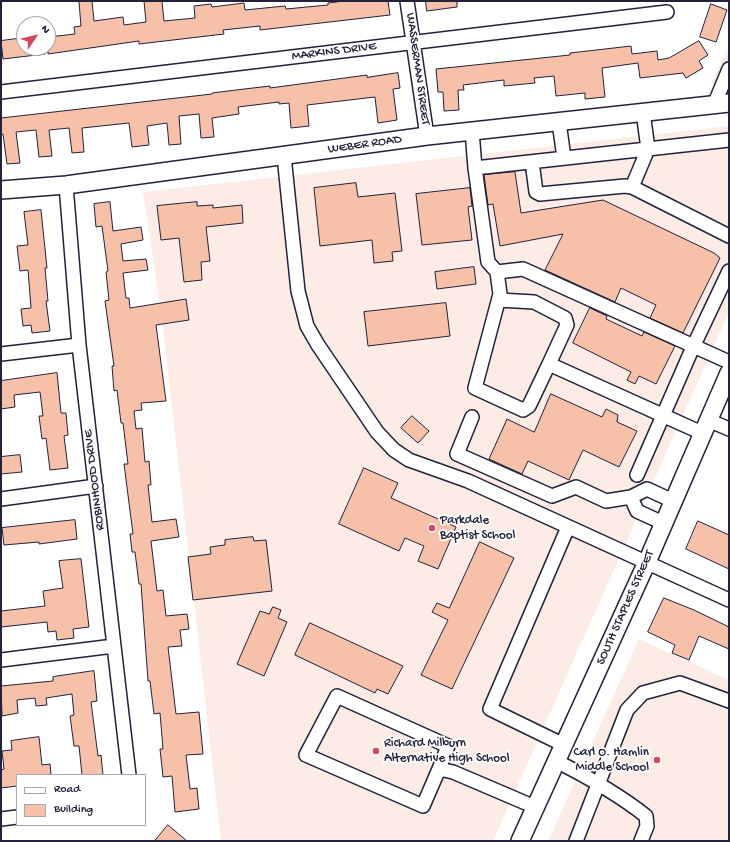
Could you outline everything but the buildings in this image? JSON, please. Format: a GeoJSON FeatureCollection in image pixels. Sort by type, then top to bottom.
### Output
{"type":"FeatureCollection","features":[{"type":"Feature","properties":{"kind":"main road","name":"WEBER ROAD"},"geometry":{"type":"LineString","coordinates":[[1,190],[66,185],[427,136],[721,104]]}},
{"type":"Feature","properties":{"kind":"main road","name":"SOUTH STAPLES STREET"},"geometry":{"type":"LineString","coordinates":[[520,841],[647,562],[729,373]]}},
{"type":"Feature","properties":{"kind":"street","name":"WASSERMAN STREET"},"geometry":{"type":"LineString","coordinates":[[407,1],[427,136]]}},
{"type":"Feature","properties":{"kind":"street","name":"MARKINS DRIVE"},"geometry":{"type":"LineString","coordinates":[[1,92],[667,12]]}},
{"type":"Feature","properties":{"kind":"street"},"geometry":{"type":"LineString","coordinates":[[721,104],[729,69]]}},
{"type":"Feature","properties":{"kind":"street"},"geometry":{"type":"LineString","coordinates":[[632,187],[648,148],[643,112]]}},
{"type":"Feature","properties":{"kind":"street"},"geometry":{"type":"LineString","coordinates":[[559,122],[564,158]]}},
{"type":"Feature","properties":{"kind":"street"},"geometry":{"type":"LineString","coordinates":[[472,131],[475,168],[488,262],[497,272],[500,294],[475,388],[522,410],[529,406],[567,325],[565,318],[534,302],[499,300]]}},
{"type":"Feature","properties":{"kind":"street"},"geometry":{"type":"LineString","coordinates":[[475,168],[729,140]]}},
{"type":"Feature","properties":{"kind":"street"},"geometry":{"type":"LineString","coordinates":[[284,156],[298,291],[307,326],[318,345],[377,432],[394,450],[409,460],[448,474],[729,600]]}},
{"type":"Feature","properties":{"kind":"street"},"geometry":{"type":"LineString","coordinates":[[532,162],[536,192],[540,194],[625,186],[632,187],[729,236]]}},
{"type":"Feature","properties":{"kind":"street","name":"ROBINHOOD DRIVE"},"geometry":{"type":"LineString","coordinates":[[66,185],[79,345],[129,774]]}},
{"type":"Feature","properties":{"kind":"street"},"geometry":{"type":"LineString","coordinates":[[497,272],[523,269],[729,362]]}},
{"type":"Feature","properties":{"kind":"street"},"geometry":{"type":"LineString","coordinates":[[637,476],[693,347],[729,271]]}},
{"type":"Feature","properties":{"kind":"street"},"geometry":{"type":"LineString","coordinates":[[1,354],[79,345]]}},
{"type":"Feature","properties":{"kind":"street"},"geometry":{"type":"LineString","coordinates":[[549,364],[663,416],[705,426],[729,429]]}},
{"type":"Feature","properties":{"kind":"street"},"geometry":{"type":"LineString","coordinates":[[448,474],[472,418]]}},
{"type":"Feature","properties":{"kind":"street"},"geometry":{"type":"LineString","coordinates":[[457,454],[552,496],[576,487],[606,501],[632,497],[647,489],[673,501]]}},
{"type":"Feature","properties":{"kind":"street"},"geometry":{"type":"LineString","coordinates":[[1,499],[96,486]]}},
{"type":"Feature","properties":{"kind":"street"},"geometry":{"type":"LineString","coordinates":[[632,497],[637,511],[663,523]]}},
{"type":"Feature","properties":{"kind":"street"},"geometry":{"type":"LineString","coordinates":[[564,745],[490,709],[568,527]]}},
{"type":"Feature","properties":{"kind":"street"},"geometry":{"type":"LineString","coordinates":[[1,660],[114,646]]}},
{"type":"Feature","properties":{"kind":"street"},"geometry":{"type":"LineString","coordinates":[[576,841],[627,710],[643,693],[680,683],[729,701]]}},
{"type":"Feature","properties":{"kind":"street"},"geometry":{"type":"LineString","coordinates":[[338,696],[448,746],[439,769],[422,806],[306,755],[338,696]]}},
{"type":"Feature","properties":{"kind":"street"},"geometry":{"type":"LineString","coordinates":[[556,761],[598,783],[626,800],[646,816],[647,826],[641,841]]}},
{"type":"Feature","properties":{"kind":"street"},"geometry":{"type":"LineString","coordinates":[[439,769],[453,772],[535,807]]}},
{"type":"Feature","properties":{"kind":"street"},"geometry":{"type":"LineString","coordinates":[[1,819],[16,817]]}},
{"type":"Feature","properties":{"kind":"shaded area"},"geometry":{"type":"Polygon","coordinates":[[[729,46],[729,81],[711,84],[729,46]]]}},
{"type":"Feature","properties":{"kind":"shaded area"},"geometry":{"type":"Polygon","coordinates":[[[729,126],[729,312],[493,841],[221,841],[163,328],[143,192],[729,126]]]}},
{"type":"Feature","properties":{"kind":"shaded area","name":"Carl O. Hamlin Middle School"},"geometry":{"type":"Polygon","coordinates":[[[639,639],[729,680],[729,841],[548,841],[639,639]]]}},
{"type":"Feature","properties":{"kind":"place","name":"Parkdale Baptist School"},"geometry":{"type":"Point","coordinates":[432,528]}},
{"type":"Feature","properties":{"kind":"place","name":"Richard Milburn Alternative High School"},"geometry":{"type":"Point","coordinates":[376,751]}},
{"type":"Feature","properties":{"kind":"place","name":"Carl O. Hamlin Middle School"},"geometry":{"type":"Point","coordinates":[657,760]}}]}
